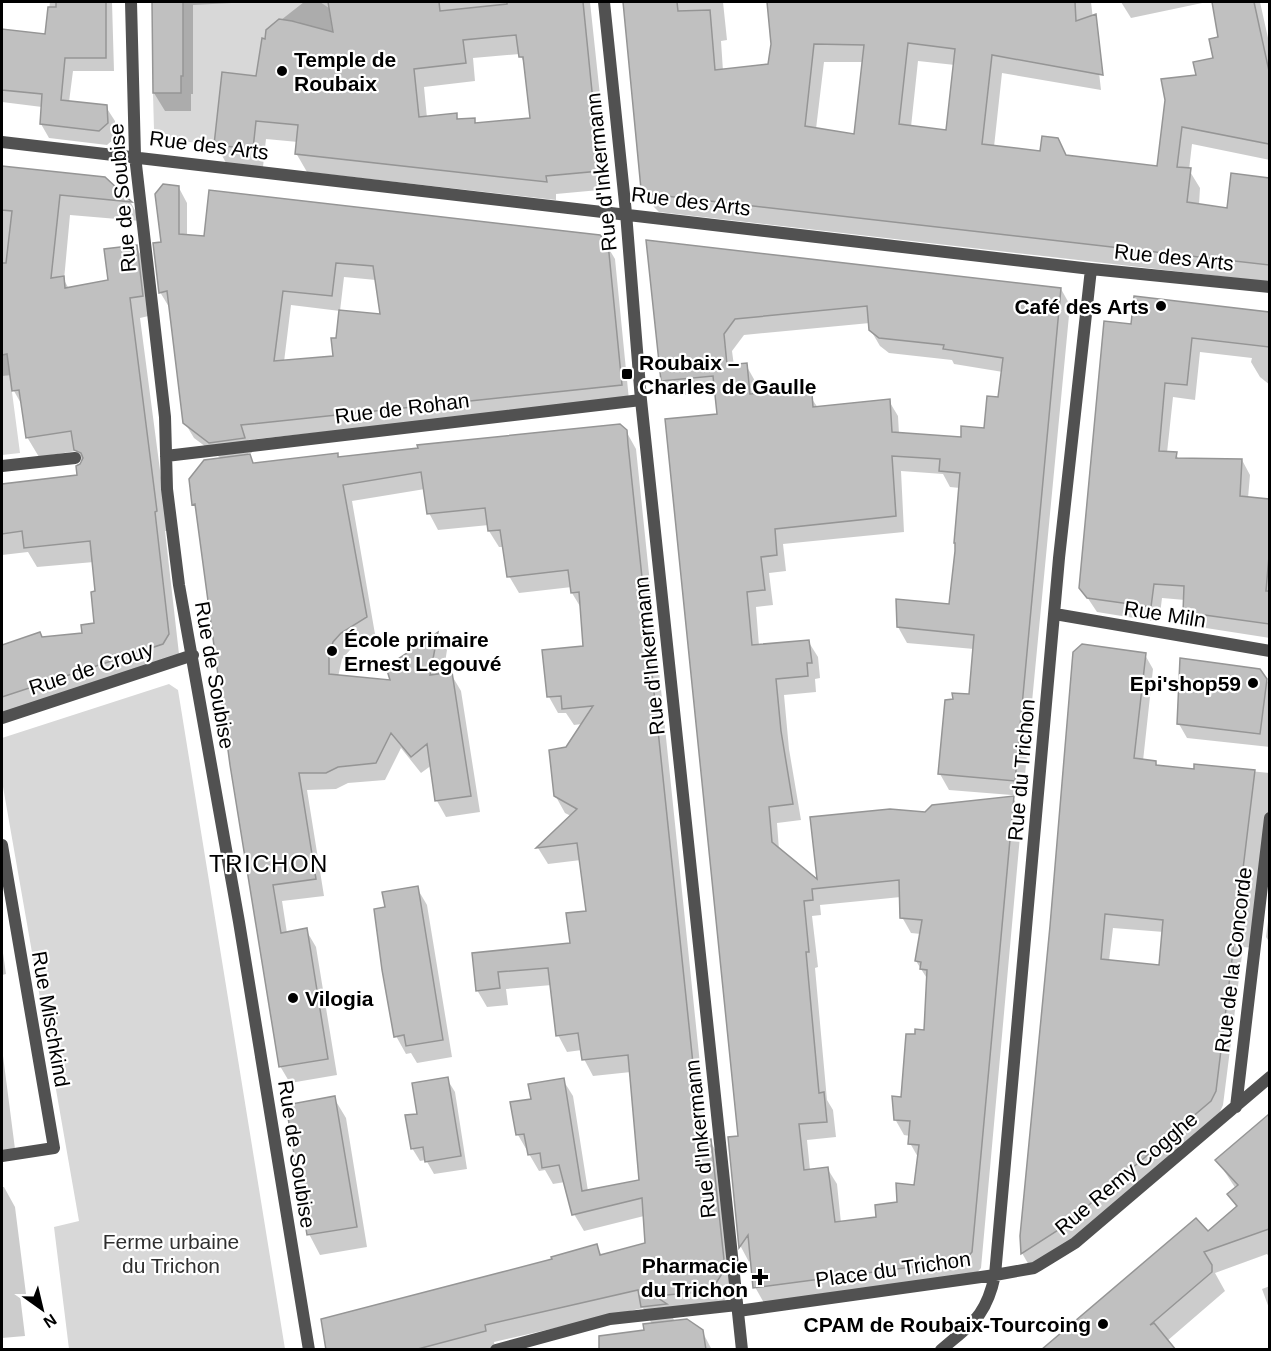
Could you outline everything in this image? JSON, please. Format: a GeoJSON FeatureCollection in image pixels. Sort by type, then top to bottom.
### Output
{"type":"FeatureCollection","features":[{"type":"Feature","properties":{"kind":"street","name":"Rue de Soubise"},"geometry":{"type":"LineString","coordinates":[[131,2],[135,156],[165,417],[167,496],[177,574],[239,922],[309,1350]]}},
{"type":"Feature","properties":{"kind":"street","name":"Rue d'Inkermann"},"geometry":{"type":"LineString","coordinates":[[604,2],[626,213],[641,400],[737,1308]]}},
{"type":"Feature","properties":{"kind":"street","name":"Rue des Arts"},"geometry":{"type":"LineString","coordinates":[[2,142],[1091,269],[1269,287]]}},
{"type":"Feature","properties":{"kind":"street","name":"Rue du Trichon"},"geometry":{"type":"LineString","coordinates":[[995,1275],[1055,614],[1091,269]]}},
{"type":"Feature","properties":{"kind":"street","name":"Rue de Rohan"},"geometry":{"type":"LineString","coordinates":[[166,456],[641,400]]}},
{"type":"Feature","properties":{"kind":"street"},"geometry":{"type":"LineString","coordinates":[[2,466],[75,458]]}},
{"type":"Feature","properties":{"kind":"street","name":"Rue Miln"},"geometry":{"type":"LineString","coordinates":[[1055,614],[1269,651]]}},
{"type":"Feature","properties":{"kind":"street","name":"Rue de Crouy"},"geometry":{"type":"LineString","coordinates":[[2,718],[193,655]]}},
{"type":"Feature","properties":{"kind":"street","name":"Rue de la Concorde"},"geometry":{"type":"LineString","coordinates":[[1236,1107],[1269,818]]}},
{"type":"Feature","properties":{"kind":"street","name":"Rue Mischkind"},"geometry":{"type":"LineString","coordinates":[[2,845],[54,1148],[2,1156]]}},
{"type":"Feature","properties":{"kind":"street","name":"Rue Remy Cogghe"},"geometry":{"type":"LineString","coordinates":[[995,1275],[1034,1268],[1062,1252],[1269,1077]]}},
{"type":"Feature","properties":{"kind":"street","name":"Place du Trichon"},"geometry":{"type":"LineString","coordinates":[[496,1350],[610,1319],[737,1308],[995,1275],[990,1298],[981,1314],[941,1350]]}},
{"type":"Feature","properties":{"kind":"street"},"geometry":{"type":"LineString","coordinates":[[737,1308],[742,1350]]}},
{"type":"Feature","properties":{"kind":"green space"},"geometry":{"type":"Polygon","coordinates":[[[183,2],[320,2],[329,8],[334,43],[307,33],[299,22],[279,19],[265,39],[263,38],[259,72],[214,145],[164,139],[154,130],[153,93],[181,93],[183,2]]]}},
{"type":"Feature","properties":{"kind":"green space"},"geometry":{"type":"Polygon","coordinates":[[[7,354],[20,453],[2,455],[2,355],[7,354]]]}},
{"type":"Feature","properties":{"kind":"green space","name":"Ferme urbaine du Trichon"},"geometry":{"type":"Polygon","coordinates":[[[169,684],[178,690],[285,1349],[69,1349],[54,1227],[79,1221],[2,781],[2,738],[169,684]]]}},
{"type":"Feature","properties":{"kind":"building"},"geometry":{"type":"Polygon","coordinates":[[[56,2],[106,2],[106,58],[65,58],[61,100],[107,105],[108,123],[99,131],[40,124],[42,94],[2,90],[2,29],[45,34],[48,7],[56,7],[56,2]]]}},
{"type":"Feature","properties":{"kind":"building"},"geometry":{"type":"Polygon","coordinates":[[[152,2],[183,2],[181,93],[153,93],[152,2]]]}},
{"type":"Feature","properties":{"kind":"building"},"geometry":{"type":"Polygon","coordinates":[[[328,2],[439,2],[440,11],[507,4],[507,2],[583,2],[600,171],[546,176],[547,182],[295,154],[298,125],[256,121],[253,149],[214,145],[222,72],[256,76],[262,38],[265,39],[266,30],[279,19],[333,32],[328,2]],[[516,35],[463,40],[466,63],[414,69],[419,117],[457,113],[457,119],[475,118],[475,123],[530,118],[523,57],[519,57],[516,35]]]}},
{"type":"Feature","properties":{"kind":"building"},"geometry":{"type":"Polygon","coordinates":[[[623,2],[677,2],[678,11],[710,10],[715,70],[768,64],[771,44],[767,2],[1075,2],[1076,21],[1096,14],[1103,75],[992,55],[982,144],[1040,151],[1042,136],[1058,138],[1066,155],[1157,166],[1165,100],[1161,79],[1196,75],[1193,62],[1213,58],[1209,39],[1218,37],[1212,2],[1254,2],[1269,71],[1269,144],[1182,127],[1177,167],[1191,168],[1187,202],[1227,208],[1231,173],[1269,178],[1269,265],[648,194],[641,189],[623,2]],[[908,43],[899,124],[946,130],[955,49],[908,43]],[[814,44],[805,126],[854,134],[864,45],[814,44]]]}},
{"type":"Feature","properties":{"kind":"building"},"geometry":{"type":"Polygon","coordinates":[[[2,166],[105,177],[132,202],[60,195],[51,278],[64,276],[65,288],[108,280],[104,249],[137,245],[143,296],[130,298],[157,511],[155,512],[169,634],[163,644],[2,697],[2,645],[40,632],[42,637],[82,633],[81,625],[94,623],[91,592],[95,591],[90,541],[24,548],[22,531],[2,534],[2,484],[77,475],[76,466],[83,458],[81,453],[74,450],[71,431],[26,438],[19,390],[12,391],[7,354],[2,355],[2,263],[6,263],[12,211],[2,210],[2,166]]]}},
{"type":"Feature","properties":{"kind":"building"},"geometry":{"type":"Polygon","coordinates":[[[163,184],[179,186],[179,234],[204,236],[209,190],[600,235],[608,243],[622,385],[241,425],[245,438],[209,443],[183,423],[167,291],[159,293],[153,243],[161,242],[155,194],[163,184]],[[336,263],[332,296],[283,291],[274,361],[333,356],[331,338],[336,338],[339,310],[380,314],[373,266],[336,263]]]}},
{"type":"Feature","properties":{"kind":"building"},"geometry":{"type":"Polygon","coordinates":[[[646,240],[1061,288],[1015,781],[938,774],[945,700],[953,699],[952,693],[969,694],[974,635],[897,627],[896,599],[949,604],[960,473],[939,471],[940,459],[892,456],[896,516],[775,529],[777,555],[761,557],[765,590],[747,592],[752,645],[809,640],[812,663],[807,663],[808,676],[776,679],[781,731],[793,804],[769,807],[772,842],[817,879],[810,817],[890,809],[925,812],[932,805],[1014,796],[972,1252],[965,1260],[753,1288],[748,1235],[739,1248],[728,1137],[738,1136],[665,419],[717,414],[713,376],[661,381],[646,240]],[[867,306],[735,319],[724,334],[727,365],[747,363],[750,394],[806,389],[807,394],[812,394],[813,407],[890,399],[892,432],[961,437],[961,426],[984,428],[987,396],[998,397],[1003,358],[943,349],[944,345],[879,338],[869,330],[867,306]],[[899,880],[812,889],[813,900],[804,901],[809,952],[806,952],[819,1093],[824,1092],[827,1122],[799,1124],[804,1170],[828,1167],[835,1222],[876,1217],[875,1205],[897,1202],[896,1183],[914,1185],[919,1145],[908,1144],[910,1121],[894,1120],[892,1096],[901,1097],[906,1034],[915,1034],[915,1029],[924,1030],[927,970],[920,969],[921,962],[915,961],[922,920],[900,918],[899,880]]]}},
{"type":"Feature","properties":{"kind":"building"},"geometry":{"type":"Polygon","coordinates":[[[1134,296],[1269,312],[1269,347],[1192,338],[1187,385],[1165,383],[1159,451],[1177,452],[1176,458],[1242,459],[1240,496],[1269,499],[1269,556],[1266,591],[1269,591],[1269,624],[1183,612],[1184,586],[1154,584],[1151,607],[1087,598],[1079,588],[1104,321],[1131,324],[1134,296]]]}},
{"type":"Feature","properties":{"kind":"building"},"geometry":{"type":"Polygon","coordinates":[[[620,424],[627,430],[701,1140],[711,1139],[725,1269],[711,1291],[655,1296],[667,1304],[641,1307],[638,1290],[485,1325],[486,1331],[414,1350],[326,1350],[321,1319],[552,1259],[551,1257],[597,1244],[600,1255],[645,1243],[642,1198],[572,1215],[559,1165],[542,1168],[540,1153],[528,1155],[524,1134],[516,1135],[510,1102],[531,1099],[528,1084],[564,1078],[582,1191],[639,1180],[628,1055],[582,1060],[578,1033],[556,1036],[548,968],[498,972],[500,988],[476,991],[472,953],[570,943],[566,913],[586,911],[577,843],[536,848],[577,809],[554,796],[549,750],[566,747],[593,706],[562,709],[561,696],[547,697],[542,650],[583,646],[579,592],[571,593],[568,570],[507,577],[500,530],[488,531],[485,508],[427,514],[421,472],[343,485],[367,617],[341,633],[333,642],[329,655],[329,674],[390,680],[386,667],[438,632],[430,675],[452,672],[471,796],[435,801],[427,744],[411,757],[391,733],[376,763],[338,767],[326,773],[299,773],[316,879],[273,885],[281,933],[307,928],[328,1059],[279,1067],[230,765],[195,504],[192,505],[189,479],[204,460],[250,454],[253,463],[338,453],[338,457],[418,448],[417,445],[620,424]]]}},
{"type":"Feature","properties":{"kind":"building"},"geometry":{"type":"Polygon","coordinates":[[[1082,644],[1146,653],[1134,758],[1156,761],[1156,765],[1194,769],[1194,764],[1255,770],[1216,1091],[1211,1101],[1063,1227],[1021,1254],[1020,1236],[1050,926],[1073,652],[1082,644]],[[1105,914],[1101,959],[1159,965],[1163,920],[1105,914]]]}},
{"type":"Feature","properties":{"kind":"building"},"geometry":{"type":"Polygon","coordinates":[[[1180,658],[1260,669],[1267,679],[1260,734],[1177,724],[1180,658]]]}},
{"type":"Feature","properties":{"kind":"building"},"geometry":{"type":"Polygon","coordinates":[[[418,886],[443,1040],[406,1046],[404,1035],[394,1037],[374,909],[385,907],[382,892],[418,886]]]}},
{"type":"Feature","properties":{"kind":"building"},"geometry":{"type":"Polygon","coordinates":[[[448,1077],[461,1156],[425,1162],[423,1147],[411,1149],[405,1115],[417,1114],[412,1083],[448,1077]]]}},
{"type":"Feature","properties":{"kind":"building"},"geometry":{"type":"Polygon","coordinates":[[[335,1096],[357,1227],[307,1235],[286,1105],[335,1096]]]}},
{"type":"Feature","properties":{"kind":"building"},"geometry":{"type":"Polygon","coordinates":[[[1269,1114],[1269,1229],[1204,1252],[1212,1265],[1212,1272],[1150,1325],[1154,1323],[1176,1350],[1041,1350],[1196,1218],[1208,1231],[1237,1206],[1227,1194],[1238,1185],[1215,1160],[1269,1114]]]}},
{"type":"Feature","properties":{"kind":"building"},"geometry":{"type":"Polygon","coordinates":[[[687,1319],[703,1330],[706,1350],[599,1350],[599,1336],[644,1330],[643,1324],[687,1319]]]}},
{"type":"Feature","properties":{"kind":"place","name":"Temple de Roubaix"},"geometry":{"type":"Point","coordinates":[282,71]}},
{"type":"Feature","properties":{"kind":"place","name":"Café des Arts"},"geometry":{"type":"Point","coordinates":[1161,306]}},
{"type":"Feature","properties":{"kind":"place","name":"Roubaix – Charles de Gaulle"},"geometry":{"type":"Point","coordinates":[627,374]}},
{"type":"Feature","properties":{"kind":"place","name":"École primaire Ernest Legouvé"},"geometry":{"type":"Point","coordinates":[332,651]}},
{"type":"Feature","properties":{"kind":"place","name":"Epi'shop59"},"geometry":{"type":"Point","coordinates":[1253,683]}},
{"type":"Feature","properties":{"kind":"place","name":"Vilogia"},"geometry":{"type":"Point","coordinates":[293,998]}},
{"type":"Feature","properties":{"kind":"place","name":"Pharmacie du Trichon"},"geometry":{"type":"Point","coordinates":[760,1277]}},
{"type":"Feature","properties":{"kind":"place","name":"CPAM de Roubaix-Tourcoing"},"geometry":{"type":"Point","coordinates":[1103,1324]}},
{"type":"Feature","properties":{"kind":"district","name":"TRICHON"},"geometry":{"type":"Point","coordinates":[269,863]}}]}
